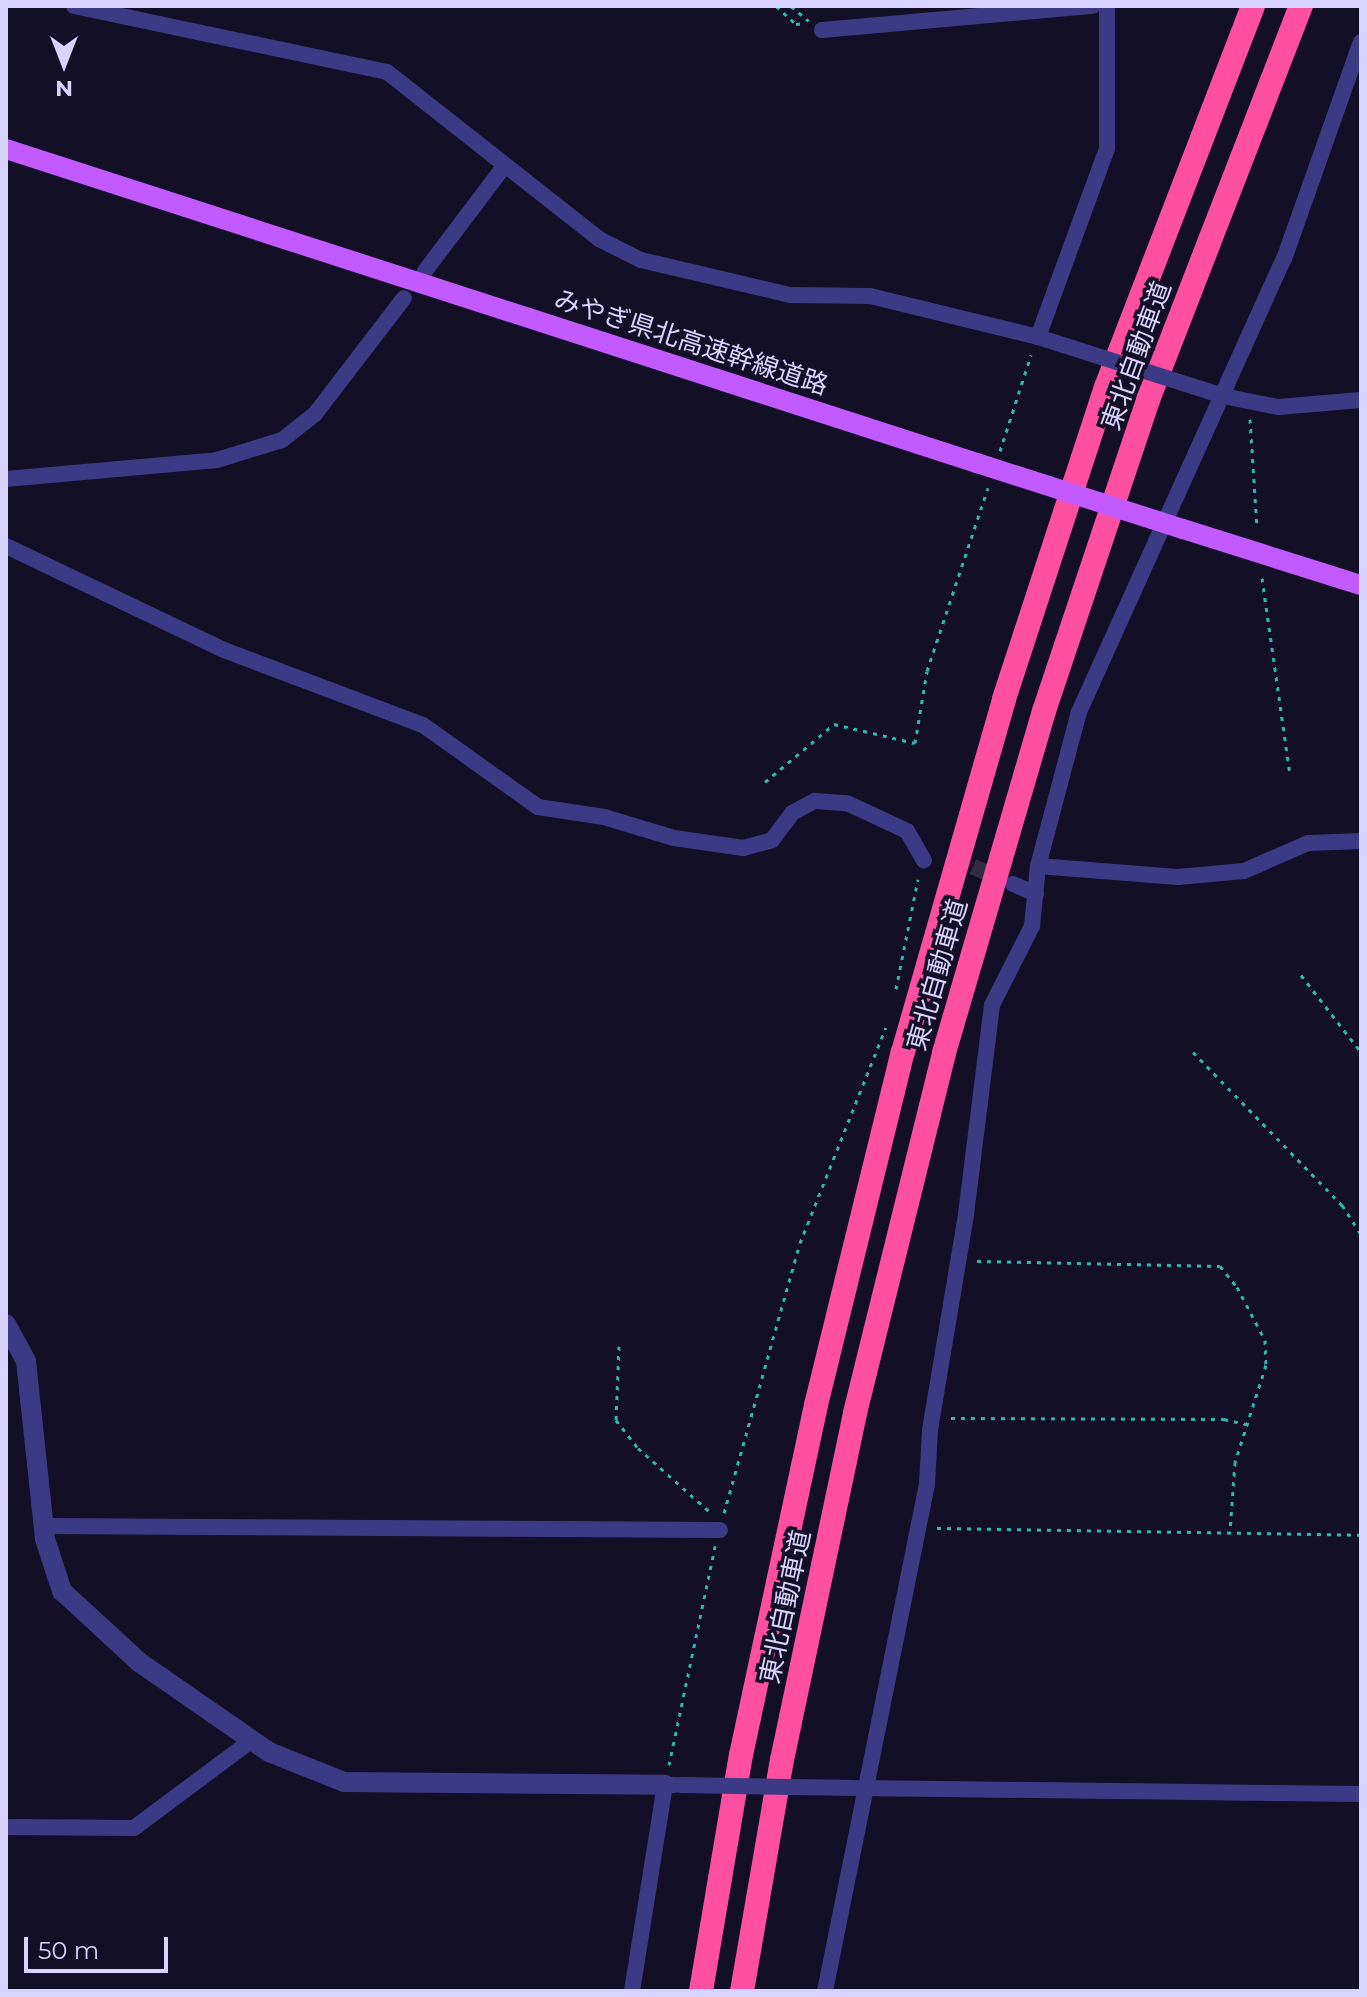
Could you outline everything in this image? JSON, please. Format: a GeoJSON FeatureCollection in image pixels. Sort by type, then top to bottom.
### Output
{"type":"FeatureCollection","features":[{"type":"Feature","properties":{"kind":"highway","name":"東北自動車道"},"geometry":{"type":"LineString","coordinates":[[701,1991],[741,1755],[810,1436],[903,1052],[1004,699],[1106,387],[1253,6]]}},
{"type":"Feature","properties":{"kind":"highway","name":"東北自動車道"},"geometry":{"type":"LineString","coordinates":[[742,1991],[782,1760],[855,1413],[948,1038],[1044,711],[1148,400],[1301,6]]}},
{"type":"Feature","properties":{"kind":"main road","name":"みやぎ県北高速幹線道路"},"geometry":{"type":"LineString","coordinates":[[6,149],[988,468],[1361,585]]}},
{"type":"Feature","properties":{"kind":"street"},"geometry":{"type":"LineString","coordinates":[[74,6],[387,72],[503,168],[599,239],[641,260],[790,295],[870,296],[1038,337],[1249,403],[1278,407],[1361,400]]}},
{"type":"Feature","properties":{"kind":"street"},"geometry":{"type":"LineString","coordinates":[[822,30],[1093,6]]}},
{"type":"Feature","properties":{"kind":"street"},"geometry":{"type":"LineString","coordinates":[[1038,337],[1107,148],[1107,6]]}},
{"type":"Feature","properties":{"kind":"street"},"geometry":{"type":"LineString","coordinates":[[825,1991],[861,1788],[919,1527],[992,1005],[1032,926],[1038,866],[1079,712],[1284,259],[1361,42]]}},
{"type":"Feature","properties":{"kind":"street"},"geometry":{"type":"LineString","coordinates":[[425,271],[503,168]]}},
{"type":"Feature","properties":{"kind":"street"},"geometry":{"type":"LineString","coordinates":[[6,479],[217,460],[282,440],[315,414],[404,298]]}},
{"type":"Feature","properties":{"kind":"street"},"geometry":{"type":"LineString","coordinates":[[6,546],[224,650],[423,725],[538,807],[604,817],[674,838],[743,848],[772,840],[792,813],[815,801],[847,803],[907,831],[924,861]]}},
{"type":"Feature","properties":{"kind":"street"},"geometry":{"type":"LineString","coordinates":[[1038,866],[1178,877],[1244,871],[1308,843],[1361,841]]}},
{"type":"Feature","properties":{"kind":"street"},"geometry":{"type":"LineString","coordinates":[[1013,884],[1036,894]]}},
{"type":"Feature","properties":{"kind":"street"},"geometry":{"type":"LineString","coordinates":[[6,1324],[26,1361],[44,1526],[62,1591],[139,1662],[252,1740],[344,1782],[1361,1794]]}},
{"type":"Feature","properties":{"kind":"street"},"geometry":{"type":"LineString","coordinates":[[44,1526],[720,1530]]}},
{"type":"Feature","properties":{"kind":"street"},"geometry":{"type":"LineString","coordinates":[[6,1827],[134,1828],[252,1740]]}},
{"type":"Feature","properties":{"kind":"street"},"geometry":{"type":"LineString","coordinates":[[632,1991],[672,1785]]}},
{"type":"Feature","properties":{"kind":"path"},"geometry":{"type":"LineString","coordinates":[[791,6],[822,30]]}},
{"type":"Feature","properties":{"kind":"path"},"geometry":{"type":"LineString","coordinates":[[765,782],[834,724],[915,743],[927,671],[988,468],[1038,337]]}},
{"type":"Feature","properties":{"kind":"path"},"geometry":{"type":"LineString","coordinates":[[1249,403],[1257,528]]}},
{"type":"Feature","properties":{"kind":"path"},"geometry":{"type":"LineString","coordinates":[[1262,578],[1290,774]]}},
{"type":"Feature","properties":{"kind":"path"},"geometry":{"type":"LineString","coordinates":[[895,996],[924,861]]}},
{"type":"Feature","properties":{"kind":"path"},"geometry":{"type":"LineString","coordinates":[[1301,975],[1361,1052]]}},
{"type":"Feature","properties":{"kind":"path"},"geometry":{"type":"LineString","coordinates":[[672,1785],[720,1530],[800,1243],[887,1023]]}},
{"type":"Feature","properties":{"kind":"path"},"geometry":{"type":"LineString","coordinates":[[1193,1052],[1342,1205],[1361,1234]]}},
{"type":"Feature","properties":{"kind":"path"},"geometry":{"type":"LineString","coordinates":[[958,1260],[1220,1266],[1237,1287],[1265,1340],[1266,1365],[1235,1462],[1230,1532]]}},
{"type":"Feature","properties":{"kind":"path"},"geometry":{"type":"LineString","coordinates":[[619,1346],[616,1420],[638,1448],[707,1505],[720,1530]]}},
{"type":"Feature","properties":{"kind":"path"},"geometry":{"type":"LineString","coordinates":[[932,1418],[1224,1419],[1246,1424]]}},
{"type":"Feature","properties":{"kind":"path"},"geometry":{"type":"LineString","coordinates":[[919,1527],[1361,1535]]}},
{"type":"Feature","properties":{"kind":"tunnel"},"geometry":{"type":"LineString","coordinates":[[951,857],[1004,880]]}}]}
